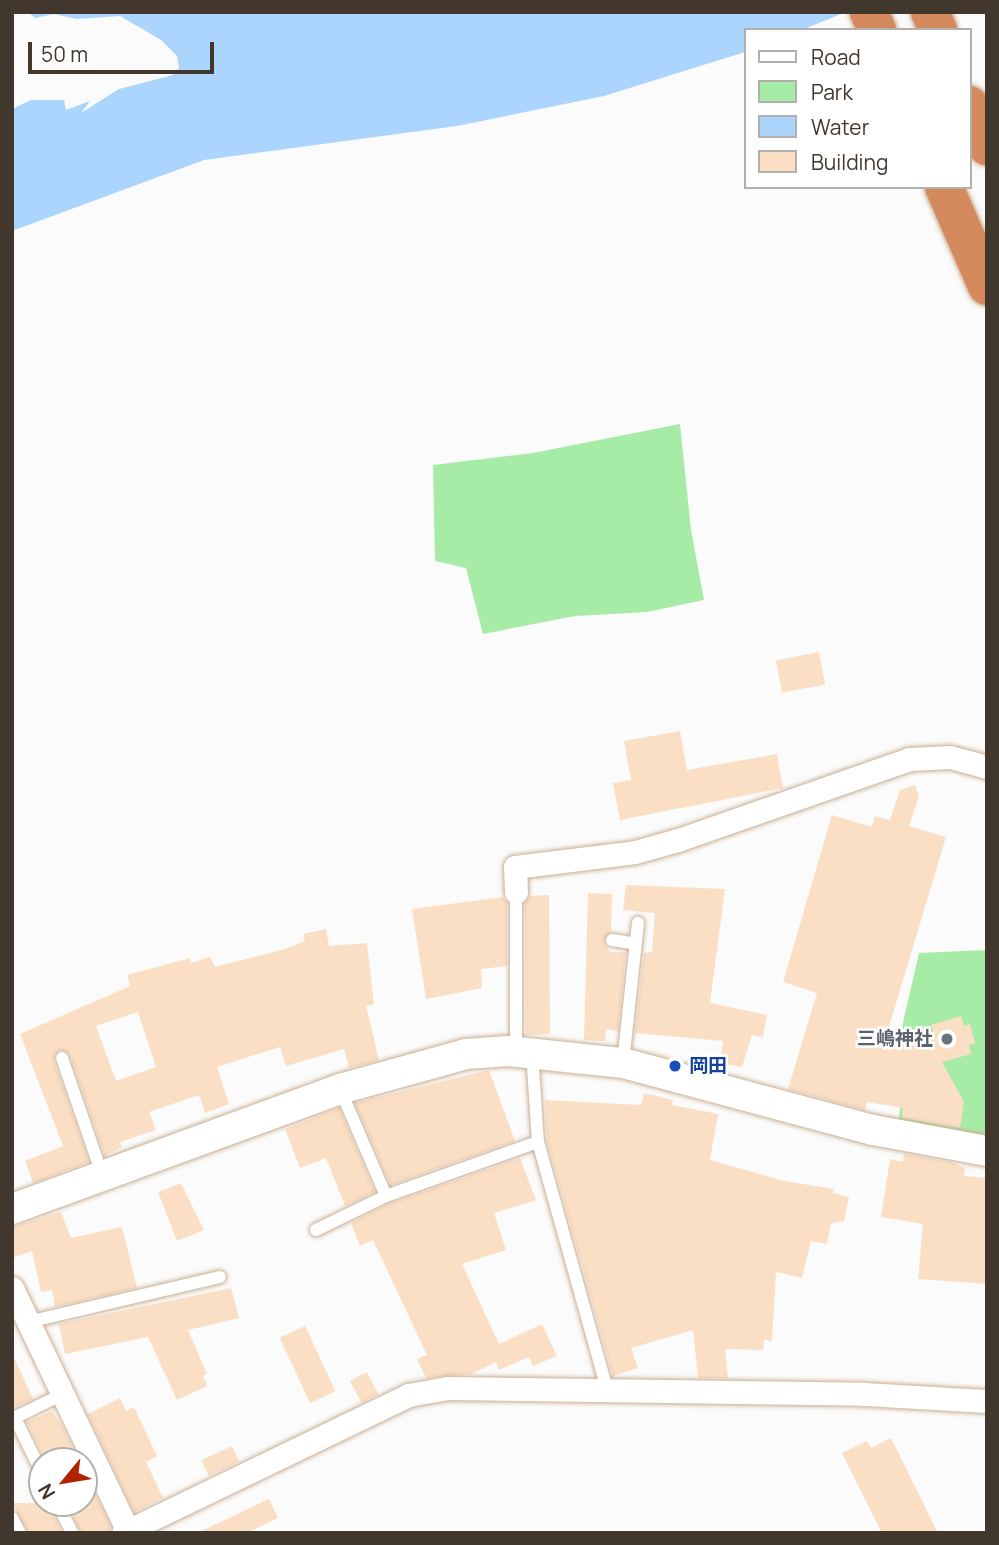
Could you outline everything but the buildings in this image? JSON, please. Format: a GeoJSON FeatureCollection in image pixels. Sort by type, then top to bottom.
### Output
{"type":"FeatureCollection","features":[{"type":"Feature","properties":{"kind":"highway"},"geometry":{"type":"LineString","coordinates":[[869,12],[876,28]]}},
{"type":"Feature","properties":{"kind":"highway"},"geometry":{"type":"LineString","coordinates":[[930,12],[937,28]]}},
{"type":"Feature","properties":{"kind":"highway"},"geometry":{"type":"LineString","coordinates":[[971,109],[987,146]]}},
{"type":"Feature","properties":{"kind":"highway"},"geometry":{"type":"LineString","coordinates":[[945,189],[987,286]]}},
{"type":"Feature","properties":{"kind":"street"},"geometry":{"type":"LineString","coordinates":[[516,892],[515,867],[635,852],[678,840],[908,759],[950,757],[987,767]]}},
{"type":"Feature","properties":{"kind":"street"},"geometry":{"type":"LineString","coordinates":[[12,1209],[340,1089],[466,1054],[524,1051],[623,1063],[873,1130],[987,1150]]}},
{"type":"Feature","properties":{"kind":"street"},"geometry":{"type":"LineString","coordinates":[[12,1288],[127,1532],[408,1395],[448,1388],[864,1394],[987,1402]]}},
{"type":"Feature","properties":{"kind":"lane"},"geometry":{"type":"LineString","coordinates":[[516,892],[524,1051],[538,1142],[608,1392]]}},
{"type":"Feature","properties":{"kind":"lane"},"geometry":{"type":"LineString","coordinates":[[623,1063],[638,923]]}},
{"type":"Feature","properties":{"kind":"lane"},"geometry":{"type":"LineString","coordinates":[[612,940],[636,944]]}},
{"type":"Feature","properties":{"kind":"lane"},"geometry":{"type":"LineString","coordinates":[[62,1058],[102,1174]]}},
{"type":"Feature","properties":{"kind":"lane"},"geometry":{"type":"LineString","coordinates":[[340,1089],[386,1196]]}},
{"type":"Feature","properties":{"kind":"lane"},"geometry":{"type":"LineString","coordinates":[[316,1230],[386,1196],[538,1142]]}},
{"type":"Feature","properties":{"kind":"lane"},"geometry":{"type":"LineString","coordinates":[[28,1322],[220,1277]]}},
{"type":"Feature","properties":{"kind":"lane"},"geometry":{"type":"LineString","coordinates":[[29,1447],[14,1419],[63,1394]]}},
{"type":"Feature","properties":{"kind":"lane"},"geometry":{"type":"LineString","coordinates":[[64,1517],[72,1533]]}},
{"type":"Feature","properties":{"kind":"lane"},"geometry":{"type":"LineString","coordinates":[[12,1518],[20,1533]]}},
{"type":"Feature","properties":{"kind":"green space"},"geometry":{"type":"Polygon","coordinates":[[[680,424],[691,530],[704,600],[647,612],[575,616],[483,634],[466,568],[435,561],[433,465],[533,453],[680,424]]]}},
{"type":"Feature","properties":{"kind":"green space"},"geometry":{"type":"Polygon","coordinates":[[[987,950],[987,1141],[898,1126],[904,1073],[894,1062],[919,953],[987,950]]]}},
{"type":"Feature","properties":{"kind":"water"},"geometry":{"type":"Polygon","coordinates":[[[28,12],[846,12],[807,28],[744,28],[744,52],[604,96],[457,126],[204,160],[12,231],[12,109],[31,100],[64,100],[66,110],[90,101],[81,113],[119,89],[173,75],[179,68],[177,56],[161,40],[120,16],[76,19],[54,14],[35,18],[28,12]]]}},
{"type":"Feature","properties":{"kind":"place","name":"三嶋神社"},"geometry":{"type":"Point","coordinates":[947,1039]}},
{"type":"Feature","properties":{"kind":"place","name":"岡田"},"geometry":{"type":"Point","coordinates":[675,1066]}}]}
